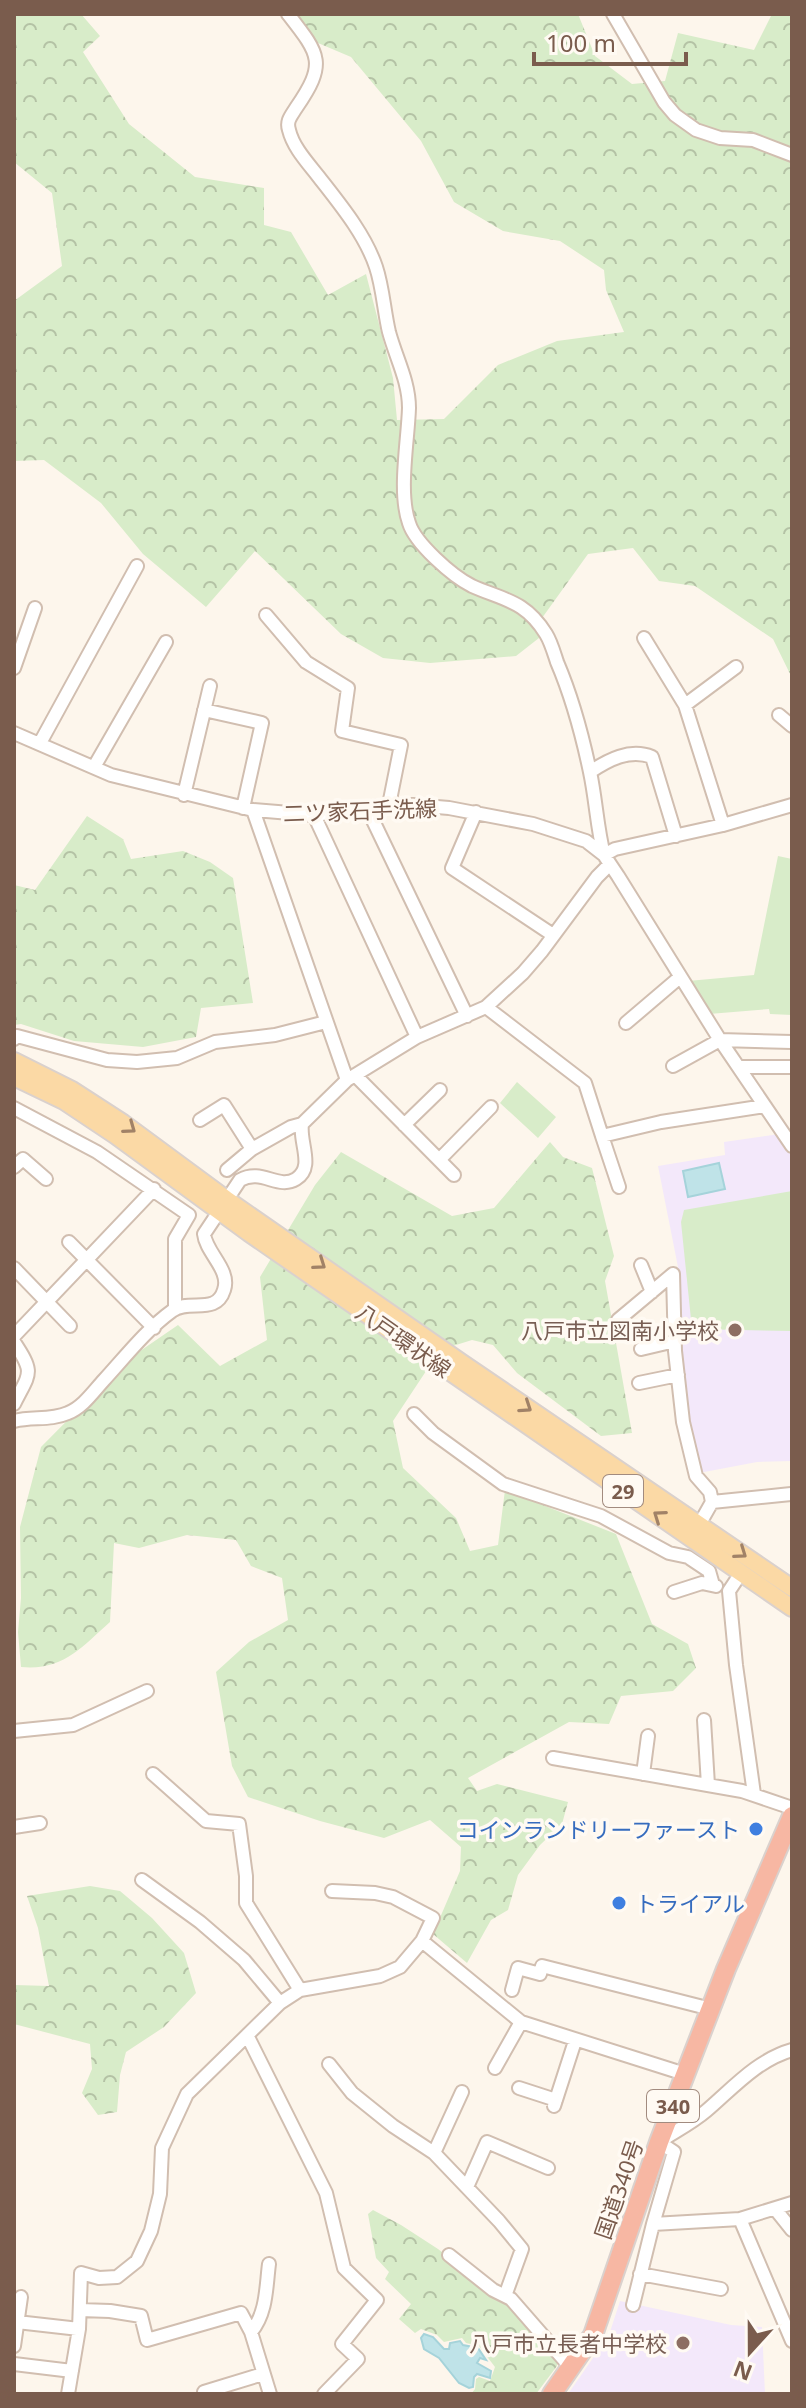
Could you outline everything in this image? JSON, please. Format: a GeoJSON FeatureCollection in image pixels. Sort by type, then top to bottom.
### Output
{"type":"FeatureCollection","features":[{"type":"Feature","properties":{"kind":"highway","name":"国道340号"},"geometry":{"type":"LineString","coordinates":[[552,2394],[593,2335],[685,2074],[711,2009],[786,1845],[792,1816]]}},
{"type":"Feature","properties":{"kind":"main road","name":"八戸環状線"},"geometry":{"type":"LineString","coordinates":[[14,1061],[72,1090],[123,1123],[222,1205]]}},
{"type":"Feature","properties":{"kind":"main road","name":"八戸環状線"},"geometry":{"type":"LineString","coordinates":[[14,1077],[64,1101],[222,1205],[695,1531],[792,1588]]}},
{"type":"Feature","properties":{"kind":"main road","name":"八戸環状線"},"geometry":{"type":"LineString","coordinates":[[695,1531],[741,1573],[792,1608]]}},
{"type":"Feature","properties":{"kind":"street"},"geometry":{"type":"LineString","coordinates":[[288,14],[308,40],[318,62],[316,75],[288,119],[287,126],[304,157],[370,248],[378,271],[389,333],[408,389],[405,436],[407,520],[415,537],[452,572],[470,585],[508,598],[527,610],[546,634],[570,691],[590,772],[598,831],[607,859]]}},
{"type":"Feature","properties":{"kind":"street"},"geometry":{"type":"LineString","coordinates":[[613,14],[664,102],[675,115],[706,134],[753,140],[792,155]]}},
{"type":"Feature","properties":{"kind":"street"},"geometry":{"type":"LineString","coordinates":[[40,743],[137,566]]}},
{"type":"Feature","properties":{"kind":"street"},"geometry":{"type":"LineString","coordinates":[[14,668],[35,608]]}},
{"type":"Feature","properties":{"kind":"street"},"geometry":{"type":"LineString","coordinates":[[266,615],[306,662],[348,688],[342,731],[401,745],[389,805]]}},
{"type":"Feature","properties":{"kind":"street"},"geometry":{"type":"LineString","coordinates":[[644,638],[685,705],[723,825]]}},
{"type":"Feature","properties":{"kind":"street"},"geometry":{"type":"LineString","coordinates":[[94,767],[166,642]]}},
{"type":"Feature","properties":{"kind":"street"},"geometry":{"type":"LineString","coordinates":[[685,705],[736,667]]}},
{"type":"Feature","properties":{"kind":"street"},"geometry":{"type":"LineString","coordinates":[[184,795],[210,686]]}},
{"type":"Feature","properties":{"kind":"street"},"geometry":{"type":"LineString","coordinates":[[204,710],[262,723],[248,809],[326,1022],[351,1077],[454,1175]]}},
{"type":"Feature","properties":{"kind":"street"},"geometry":{"type":"LineString","coordinates":[[779,715],[792,726]]}},
{"type":"Feature","properties":{"kind":"street","name":"二ツ家石手洗線"},"geometry":{"type":"LineString","coordinates":[[14,733],[140,784],[248,809],[314,815],[389,805],[437,807],[533,824],[586,841],[607,859],[720,1040],[792,1146]]}},
{"type":"Feature","properties":{"kind":"street"},"geometry":{"type":"LineString","coordinates":[[590,772],[606,761],[636,753],[652,757],[676,836]]}},
{"type":"Feature","properties":{"kind":"street"},"geometry":{"type":"LineString","coordinates":[[227,1170],[252,1149],[302,1124],[351,1077],[417,1037],[486,1007],[523,973],[615,849],[723,825],[792,805]]}},
{"type":"Feature","properties":{"kind":"street"},"geometry":{"type":"LineString","coordinates":[[367,808],[467,1016]]}},
{"type":"Feature","properties":{"kind":"street"},"geometry":{"type":"LineString","coordinates":[[476,812],[452,868],[553,935]]}},
{"type":"Feature","properties":{"kind":"street"},"geometry":{"type":"LineString","coordinates":[[314,815],[417,1037]]}},
{"type":"Feature","properties":{"kind":"street"},"geometry":{"type":"LineString","coordinates":[[626,1023],[680,977]]}},
{"type":"Feature","properties":{"kind":"street"},"geometry":{"type":"LineString","coordinates":[[486,1007],[585,1083],[619,1187]]}},
{"type":"Feature","properties":{"kind":"street"},"geometry":{"type":"LineString","coordinates":[[14,1039],[17,1036],[107,1060],[137,1062],[177,1058],[215,1042],[275,1035],[326,1022]]}},
{"type":"Feature","properties":{"kind":"street"},"geometry":{"type":"LineString","coordinates":[[673,1066],[720,1040],[792,1042]]}},
{"type":"Feature","properties":{"kind":"street"},"geometry":{"type":"LineString","coordinates":[[739,1067],[792,1067]]}},
{"type":"Feature","properties":{"kind":"street"},"geometry":{"type":"LineString","coordinates":[[404,1125],[440,1090]]}},
{"type":"Feature","properties":{"kind":"street"},"geometry":{"type":"LineString","coordinates":[[200,1120],[224,1105],[252,1149]]}},
{"type":"Feature","properties":{"kind":"street"},"geometry":{"type":"LineString","coordinates":[[602,1136],[661,1122],[765,1106]]}},
{"type":"Feature","properties":{"kind":"street"},"geometry":{"type":"LineString","coordinates":[[439,1160],[491,1107]]}},
{"type":"Feature","properties":{"kind":"street"},"geometry":{"type":"LineString","coordinates":[[14,1108],[97,1152],[189,1215],[175,1239],[175,1308]]}},
{"type":"Feature","properties":{"kind":"street"},"geometry":{"type":"LineString","coordinates":[[14,1421],[50,1418],[79,1407],[175,1308],[211,1305],[219,1300],[226,1283],[224,1274],[205,1244],[204,1234],[240,1180],[249,1175],[260,1175],[282,1183],[294,1181],[305,1171],[307,1159],[301,1141],[302,1124]]}},
{"type":"Feature","properties":{"kind":"street"},"geometry":{"type":"LineString","coordinates":[[14,1167],[23,1159],[46,1179]]}},
{"type":"Feature","properties":{"kind":"street"},"geometry":{"type":"LineString","coordinates":[[14,1336],[154,1189]]}},
{"type":"Feature","properties":{"kind":"street"},"geometry":{"type":"LineString","coordinates":[[69,1242],[154,1328]]}},
{"type":"Feature","properties":{"kind":"street"},"geometry":{"type":"LineString","coordinates":[[641,1265],[652,1292]]}},
{"type":"Feature","properties":{"kind":"street"},"geometry":{"type":"LineString","coordinates":[[14,1268],[70,1326]]}},
{"type":"Feature","properties":{"kind":"street"},"geometry":{"type":"LineString","coordinates":[[618,1320],[673,1274],[675,1341],[683,1422],[696,1476],[710,1492],[712,1502],[695,1531]]}},
{"type":"Feature","properties":{"kind":"street"},"geometry":{"type":"LineString","coordinates":[[641,1349],[675,1341]]}},
{"type":"Feature","properties":{"kind":"street"},"geometry":{"type":"LineString","coordinates":[[14,1342],[28,1363],[30,1373],[14,1404]]}},
{"type":"Feature","properties":{"kind":"street"},"geometry":{"type":"LineString","coordinates":[[639,1383],[678,1375]]}},
{"type":"Feature","properties":{"kind":"street"},"geometry":{"type":"LineString","coordinates":[[414,1414],[433,1433],[503,1484],[601,1516],[669,1553],[688,1557],[709,1571],[713,1585]]}},
{"type":"Feature","properties":{"kind":"street"},"geometry":{"type":"LineString","coordinates":[[712,1502],[791,1494]]}},
{"type":"Feature","properties":{"kind":"street"},"geometry":{"type":"LineString","coordinates":[[741,1573],[729,1591],[754,1794]]}},
{"type":"Feature","properties":{"kind":"street"},"geometry":{"type":"LineString","coordinates":[[674,1592],[702,1583],[729,1591]]}},
{"type":"Feature","properties":{"kind":"street"},"geometry":{"type":"LineString","coordinates":[[14,1731],[73,1725],[147,1691]]}},
{"type":"Feature","properties":{"kind":"street"},"geometry":{"type":"LineString","coordinates":[[704,1720],[708,1785]]}},
{"type":"Feature","properties":{"kind":"street"},"geometry":{"type":"LineString","coordinates":[[643,1774],[648,1736]]}},
{"type":"Feature","properties":{"kind":"street"},"geometry":{"type":"LineString","coordinates":[[553,1758],[754,1794],[792,1808]]}},
{"type":"Feature","properties":{"kind":"street"},"geometry":{"type":"LineString","coordinates":[[153,1774],[206,1821],[239,1824],[246,1903],[300,1990]]}},
{"type":"Feature","properties":{"kind":"street"},"geometry":{"type":"LineString","coordinates":[[14,1827],[40,1823]]}},
{"type":"Feature","properties":{"kind":"street"},"geometry":{"type":"LineString","coordinates":[[142,1880],[200,1922],[244,1960],[280,2003]]}},
{"type":"Feature","properties":{"kind":"street"},"geometry":{"type":"LineString","coordinates":[[68,2394],[79,2329],[81,2273],[99,2278],[117,2277],[137,2261],[151,2231],[160,2194],[162,2148],[187,2094],[280,2003],[300,1990],[380,1976],[400,1967],[422,1941],[433,1918],[393,1897],[332,1891]]}},
{"type":"Feature","properties":{"kind":"street"},"geometry":{"type":"LineString","coordinates":[[422,1941],[521,2022],[685,2074]]}},
{"type":"Feature","properties":{"kind":"street"},"geometry":{"type":"LineString","coordinates":[[512,1990],[518,1968],[540,1974],[542,1966],[711,2009]]}},
{"type":"Feature","properties":{"kind":"street"},"geometry":{"type":"LineString","coordinates":[[495,2068],[521,2022]]}},
{"type":"Feature","properties":{"kind":"street"},"geometry":{"type":"LineString","coordinates":[[248,2037],[326,2193],[344,2268],[377,2300],[342,2344],[358,2359],[324,2394]]}},
{"type":"Feature","properties":{"kind":"street"},"geometry":{"type":"LineString","coordinates":[[519,2088],[555,2103],[575,2041]]}},
{"type":"Feature","properties":{"kind":"street"},"geometry":{"type":"LineString","coordinates":[[633,2305],[674,2152],[659,2142],[704,2112],[738,2080],[792,2050]]}},
{"type":"Feature","properties":{"kind":"street"},"geometry":{"type":"LineString","coordinates":[[329,2064],[352,2093],[393,2126],[434,2153],[522,2249],[505,2296]]}},
{"type":"Feature","properties":{"kind":"street"},"geometry":{"type":"LineString","coordinates":[[434,2153],[462,2092]]}},
{"type":"Feature","properties":{"kind":"street"},"geometry":{"type":"LineString","coordinates":[[467,2187],[487,2142],[548,2168]]}},
{"type":"Feature","properties":{"kind":"street"},"geometry":{"type":"LineString","coordinates":[[653,2224],[740,2219],[792,2203]]}},
{"type":"Feature","properties":{"kind":"street"},"geometry":{"type":"LineString","coordinates":[[776,2210],[792,2230]]}},
{"type":"Feature","properties":{"kind":"street"},"geometry":{"type":"LineString","coordinates":[[740,2219],[792,2341]]}},
{"type":"Feature","properties":{"kind":"street"},"geometry":{"type":"LineString","coordinates":[[449,2255],[511,2299],[572,2369]]}},
{"type":"Feature","properties":{"kind":"street"},"geometry":{"type":"LineString","coordinates":[[251,2332],[259,2323],[263,2308],[269,2264]]}},
{"type":"Feature","properties":{"kind":"street"},"geometry":{"type":"LineString","coordinates":[[640,2274],[721,2289]]}},
{"type":"Feature","properties":{"kind":"street"},"geometry":{"type":"LineString","coordinates":[[14,2346],[21,2297]]}},
{"type":"Feature","properties":{"kind":"street"},"geometry":{"type":"LineString","coordinates":[[80,2310],[141,2316],[147,2340]]}},
{"type":"Feature","properties":{"kind":"street"},"geometry":{"type":"LineString","coordinates":[[132,2345],[241,2313],[251,2332],[270,2394]]}},
{"type":"Feature","properties":{"kind":"street"},"geometry":{"type":"LineString","coordinates":[[17,2322],[79,2329]]}},
{"type":"Feature","properties":{"kind":"street"},"geometry":{"type":"LineString","coordinates":[[14,2364],[72,2371]]}},
{"type":"Feature","properties":{"kind":"street"},"geometry":{"type":"LineString","coordinates":[[204,2392],[263,2374]]}},
{"type":"Feature","properties":{"kind":"shaded area","name":"八戸市立図南小学校"},"geometry":{"type":"Polygon","coordinates":[[[780,1134],[792,1153],[792,1461],[757,1462],[699,1473],[683,1392],[678,1267],[658,1166],[725,1155],[724,1142],[780,1134]]]}},
{"type":"Feature","properties":{"kind":"shaded area","name":"八戸市立長者中学校"},"geometry":{"type":"Polygon","coordinates":[[[620,2301],[731,2325],[762,2327],[765,2394],[568,2394],[609,2335],[620,2301]]]}},
{"type":"Feature","properties":{"kind":"green space"},"geometry":{"type":"Polygon","coordinates":[[[14,14],[81,14],[100,36],[83,52],[129,124],[195,177],[264,188],[264,225],[291,232],[328,295],[366,274],[393,378],[397,420],[444,419],[498,365],[557,341],[624,332],[606,290],[604,270],[560,241],[503,231],[454,202],[421,141],[351,57],[318,43],[285,14],[578,14],[595,56],[632,84],[665,81],[678,33],[754,50],[772,14],[792,14],[792,678],[773,639],[695,586],[659,581],[633,548],[588,554],[542,618],[539,638],[516,656],[430,663],[383,658],[341,634],[255,551],[206,607],[143,554],[101,503],[44,460],[14,461],[14,301],[62,266],[52,193],[14,162],[14,14]]]}},
{"type":"Feature","properties":{"kind":"green space"},"geometry":{"type":"Polygon","coordinates":[[[87,816],[123,839],[131,859],[183,851],[210,862],[233,878],[253,1003],[201,1008],[196,1037],[143,1047],[74,1041],[21,1024],[14,1025],[14,885],[35,890],[87,816]]]}},
{"type":"Feature","properties":{"kind":"green space"},"geometry":{"type":"Polygon","coordinates":[[[778,856],[792,859],[792,1015],[770,1014],[769,1009],[709,1014],[688,981],[754,975],[778,856]]]}},
{"type":"Feature","properties":{"kind":"green space"},"geometry":{"type":"Polygon","coordinates":[[[517,1082],[556,1117],[538,1138],[500,1103],[517,1082]]]}},
{"type":"Feature","properties":{"kind":"green space"},"geometry":{"type":"Polygon","coordinates":[[[550,1142],[563,1157],[592,1168],[614,1256],[605,1281],[632,1433],[601,1436],[517,1373],[493,1345],[472,1340],[440,1350],[393,1421],[403,1468],[456,1518],[470,1551],[498,1545],[505,1490],[616,1534],[652,1624],[688,1644],[696,1668],[673,1691],[621,1696],[609,1724],[569,1722],[468,1778],[477,1791],[497,1784],[568,1802],[562,1824],[540,1845],[518,1875],[508,1910],[491,1920],[467,1963],[433,1934],[460,1871],[461,1847],[430,1820],[384,1838],[320,1821],[248,1797],[232,1766],[216,1672],[249,1642],[288,1620],[282,1578],[251,1566],[236,1540],[187,1535],[139,1548],[114,1543],[110,1622],[70,1656],[48,1665],[21,1667],[18,1632],[20,1527],[41,1447],[127,1360],[178,1325],[220,1366],[267,1340],[260,1277],[315,1185],[341,1152],[452,1216],[494,1208],[550,1142]]]}},
{"type":"Feature","properties":{"kind":"green space"},"geometry":{"type":"Polygon","coordinates":[[[792,1191],[792,1331],[692,1329],[681,1222],[684,1210],[792,1191]]]}},
{"type":"Feature","properties":{"kind":"green space"},"geometry":{"type":"Polygon","coordinates":[[[90,1886],[120,1891],[152,1918],[184,1953],[196,1993],[164,2027],[126,2052],[120,2075],[117,2112],[98,2115],[82,2093],[92,2069],[90,2044],[14,2024],[14,1985],[49,1986],[38,1928],[27,1896],[90,1886]]]}},
{"type":"Feature","properties":{"kind":"green space"},"geometry":{"type":"Polygon","coordinates":[[[373,2210],[438,2249],[509,2304],[557,2358],[557,2366],[536,2394],[471,2394],[476,2379],[479,2377],[490,2381],[495,2367],[479,2346],[466,2343],[462,2338],[444,2342],[437,2335],[421,2329],[415,2333],[399,2319],[411,2304],[385,2279],[389,2272],[376,2258],[368,2214],[373,2210]]]}},
{"type":"Feature","properties":{"kind":"water"},"geometry":{"type":"Polygon","coordinates":[[[719,1163],[725,1189],[688,1197],[683,1171],[719,1163]]]}},
{"type":"Feature","properties":{"kind":"water"},"geometry":{"type":"Polygon","coordinates":[[[424,2334],[433,2337],[444,2349],[449,2349],[450,2343],[460,2341],[463,2345],[478,2348],[486,2360],[480,2358],[477,2363],[491,2371],[490,2378],[477,2374],[473,2387],[469,2388],[459,2383],[439,2358],[424,2349],[421,2338],[424,2334]]]}},
{"type":"Feature","properties":{"kind":"place","name":"八戸市立図南小学校"},"geometry":{"type":"Point","coordinates":[735,1330]}},
{"type":"Feature","properties":{"kind":"place","name":"コインランドリーファースト"},"geometry":{"type":"Point","coordinates":[756,1829]}},
{"type":"Feature","properties":{"kind":"place","name":"トライアル"},"geometry":{"type":"Point","coordinates":[619,1903]}},
{"type":"Feature","properties":{"kind":"place","name":"八戸市立長者中学校"},"geometry":{"type":"Point","coordinates":[683,2343]}}]}
